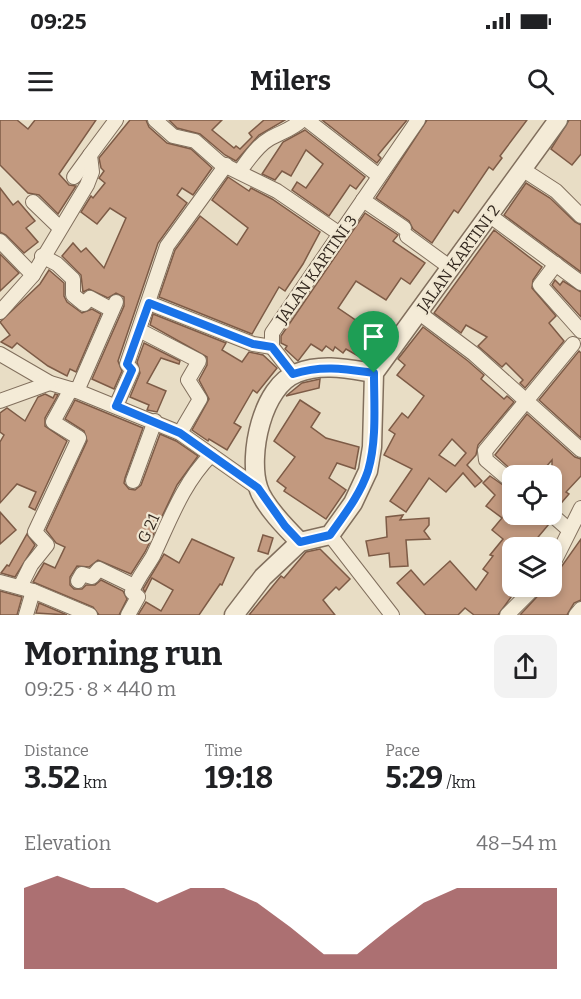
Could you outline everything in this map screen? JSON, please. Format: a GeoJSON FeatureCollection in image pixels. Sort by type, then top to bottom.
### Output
{"type":"FeatureCollection","features":[{"type":"Feature","properties":{"kind":"street"},"geometry":{"type":"LineString","coordinates":[[74,177],[116,120]]}},
{"type":"Feature","properties":{"kind":"street"},"geometry":{"type":"LineString","coordinates":[[155,120],[173,136],[195,141],[226,165],[277,191],[340,234]]}},
{"type":"Feature","properties":{"kind":"street"},"geometry":{"type":"LineString","coordinates":[[240,171],[270,138],[286,133],[302,120]]}},
{"type":"Feature","properties":{"kind":"street"},"geometry":{"type":"LineString","coordinates":[[307,120],[379,176]]}},
{"type":"Feature","properties":{"kind":"street","name":"JALAN KARTINI 2"},"geometry":{"type":"LineString","coordinates":[[374,373],[558,120]]}},
{"type":"Feature","properties":{"kind":"street","name":"JALAN KARTINI 3"},"geometry":{"type":"LineString","coordinates":[[272,347],[271,339],[276,326],[379,176],[412,122]]}},
{"type":"Feature","properties":{"kind":"street"},"geometry":{"type":"LineString","coordinates":[[0,312],[33,275],[42,256],[91,178],[90,155]]}},
{"type":"Feature","properties":{"kind":"street"},"geometry":{"type":"LineString","coordinates":[[116,406],[132,370],[127,364],[167,246],[226,165]]}},
{"type":"Feature","properties":{"kind":"street"},"geometry":{"type":"LineString","coordinates":[[522,169],[556,191],[581,216]]}},
{"type":"Feature","properties":{"kind":"street"},"geometry":{"type":"LineString","coordinates":[[363,200],[451,268]]}},
{"type":"Feature","properties":{"kind":"street"},"geometry":{"type":"LineString","coordinates":[[33,202],[60,228]]}},
{"type":"Feature","properties":{"kind":"street"},"geometry":{"type":"LineString","coordinates":[[489,215],[581,283]]}},
{"type":"Feature","properties":{"kind":"street"},"geometry":{"type":"LineString","coordinates":[[0,241],[33,275]]}},
{"type":"Feature","properties":{"kind":"street"},"geometry":{"type":"LineString","coordinates":[[26,615],[27,589],[46,545],[35,532],[79,438],[53,422],[74,390],[114,306],[90,298],[84,304],[73,295],[73,279],[57,264],[42,256]]}},
{"type":"Feature","properties":{"kind":"street"},"geometry":{"type":"LineString","coordinates":[[556,264],[540,285],[581,331]]}},
{"type":"Feature","properties":{"kind":"street"},"geometry":{"type":"LineString","coordinates":[[149,303],[253,344],[272,347],[293,374]]}},
{"type":"Feature","properties":{"kind":"street"},"geometry":{"type":"LineString","coordinates":[[418,312],[474,354],[581,450]]}},
{"type":"Feature","properties":{"kind":"street"},"geometry":{"type":"LineString","coordinates":[[139,330],[198,361],[189,383],[200,399],[180,433]]}},
{"type":"Feature","properties":{"kind":"street"},"geometry":{"type":"LineString","coordinates":[[502,474],[486,460],[484,454],[573,344]]}},
{"type":"Feature","properties":{"kind":"street"},"geometry":{"type":"LineString","coordinates":[[0,354],[50,383],[116,406],[180,433],[258,488],[285,526],[300,542]]}},
{"type":"Feature","properties":{"kind":"street"},"geometry":{"type":"LineString","coordinates":[[234,615],[263,577],[300,542],[330,535],[353,503],[368,471],[372,447],[374,373],[331,367],[312,368],[293,374],[276,392],[261,417],[255,442],[258,488]]}},
{"type":"Feature","properties":{"kind":"street"},"geometry":{"type":"LineString","coordinates":[[0,401],[50,383]]}},
{"type":"Feature","properties":{"kind":"street"},"geometry":{"type":"LineString","coordinates":[[133,481],[154,421]]}},
{"type":"Feature","properties":{"kind":"street","name":"G 21"},"geometry":{"type":"LineString","coordinates":[[128,615],[138,597],[132,592],[134,586],[150,561],[190,478],[211,454]]}},
{"type":"Feature","properties":{"kind":"street"},"geometry":{"type":"LineString","coordinates":[[562,543],[581,508]]}},
{"type":"Feature","properties":{"kind":"street"},"geometry":{"type":"LineString","coordinates":[[562,524],[568,529]]}},
{"type":"Feature","properties":{"kind":"street"},"geometry":{"type":"LineString","coordinates":[[330,535],[392,615]]}},
{"type":"Feature","properties":{"kind":"street"},"geometry":{"type":"LineString","coordinates":[[78,581],[82,574],[92,577],[99,569],[134,586]]}},
{"type":"Feature","properties":{"kind":"street"},"geometry":{"type":"LineString","coordinates":[[0,582],[27,589],[71,611],[90,615]]}},
{"type":"Feature","properties":{"kind":"street"},"geometry":{"type":"LineString","coordinates":[[507,615],[525,597]]}},
{"type":"Feature","properties":{"kind":"street"},"geometry":{"type":"LineString","coordinates":[[576,615],[581,609]]}},
{"type":"Feature","properties":{"kind":"building"},"geometry":{"type":"Polygon","coordinates":[[[0,120],[17,120],[28,129],[35,120],[96,120],[59,174],[69,185],[76,186],[58,214],[39,195],[28,193],[0,165],[0,120]]]}},
{"type":"Feature","properties":{"kind":"building"},"geometry":{"type":"Polygon","coordinates":[[[130,120],[146,120],[149,127],[167,143],[191,149],[212,168],[193,195],[182,188],[177,195],[187,203],[158,243],[118,361],[122,371],[114,389],[92,379],[124,306],[124,297],[116,293],[108,298],[89,289],[83,292],[81,275],[62,256],[73,243],[81,252],[86,248],[104,268],[126,218],[110,208],[97,224],[81,212],[91,196],[93,198],[105,183],[99,178],[104,171],[99,158],[130,120]]]}},
{"type":"Feature","properties":{"kind":"building"},"geometry":{"type":"Polygon","coordinates":[[[169,120],[222,120],[212,130],[234,148],[236,146],[240,149],[252,137],[249,133],[264,120],[285,120],[259,135],[236,161],[225,155],[200,134],[177,128],[169,120]]]}},
{"type":"Feature","properties":{"kind":"building"},"geometry":{"type":"Polygon","coordinates":[[[322,120],[407,120],[378,155],[381,158],[377,163],[322,120]]]}},
{"type":"Feature","properties":{"kind":"building"},"geometry":{"type":"Polygon","coordinates":[[[427,120],[527,120],[500,156],[502,158],[493,170],[489,167],[458,213],[454,210],[432,243],[413,229],[409,221],[376,198],[427,120]]]}},
{"type":"Feature","properties":{"kind":"building"},"geometry":{"type":"Polygon","coordinates":[[[569,120],[581,120],[581,154],[572,165],[551,149],[569,120]]]}},
{"type":"Feature","properties":{"kind":"building"},"geometry":{"type":"Polygon","coordinates":[[[305,130],[365,177],[356,189],[350,185],[329,216],[292,190],[297,182],[306,188],[323,164],[306,150],[291,176],[282,171],[275,180],[262,174],[283,142],[305,130]]]}},
{"type":"Feature","properties":{"kind":"building"},"geometry":{"type":"Polygon","coordinates":[[[228,177],[249,191],[251,188],[272,199],[320,232],[285,291],[279,287],[252,334],[159,297],[175,250],[200,216],[237,245],[248,228],[212,200],[228,177]]]}},
{"type":"Feature","properties":{"kind":"building"},"geometry":{"type":"Polygon","coordinates":[[[526,183],[550,198],[581,225],[581,272],[504,215],[526,183]]]}},
{"type":"Feature","properties":{"kind":"building"},"geometry":{"type":"Polygon","coordinates":[[[0,188],[13,205],[18,201],[35,221],[26,228],[38,242],[24,253],[0,232],[0,188]]]}},
{"type":"Feature","properties":{"kind":"building"},"geometry":{"type":"Polygon","coordinates":[[[365,213],[398,235],[393,241],[425,263],[410,284],[401,278],[386,300],[356,281],[338,308],[379,336],[360,357],[346,349],[343,353],[335,347],[333,351],[326,346],[322,351],[311,344],[298,361],[285,349],[287,346],[281,343],[281,336],[365,213]]]}},
{"type":"Feature","properties":{"kind":"building"},"geometry":{"type":"Polygon","coordinates":[[[494,230],[542,267],[533,280],[532,288],[556,316],[549,323],[564,341],[525,388],[520,383],[523,380],[506,363],[502,367],[478,346],[487,337],[466,325],[461,333],[434,313],[494,230]]]}},
{"type":"Feature","properties":{"kind":"building"},"geometry":{"type":"Polygon","coordinates":[[[0,254],[19,273],[0,291],[0,254]]]}},
{"type":"Feature","properties":{"kind":"building"},"geometry":{"type":"Polygon","coordinates":[[[49,270],[64,283],[64,296],[67,302],[82,313],[92,309],[101,314],[76,372],[70,369],[67,376],[48,366],[17,343],[12,348],[1,342],[10,335],[0,322],[40,284],[49,270]]]}},
{"type":"Feature","properties":{"kind":"building"},"geometry":{"type":"Polygon","coordinates":[[[555,280],[560,285],[563,281],[581,292],[581,317],[552,285],[555,280]]]}},
{"type":"Feature","properties":{"kind":"building"},"geometry":{"type":"Polygon","coordinates":[[[153,314],[226,343],[222,350],[242,362],[249,352],[263,355],[277,368],[257,393],[253,390],[234,423],[241,427],[227,450],[192,430],[209,399],[199,380],[207,365],[207,357],[150,325],[153,314]]]}},
{"type":"Feature","properties":{"kind":"building"},"geometry":{"type":"Polygon","coordinates":[[[423,327],[484,375],[481,379],[504,399],[507,396],[514,402],[478,445],[476,455],[467,465],[482,481],[475,487],[463,473],[446,492],[429,478],[406,512],[390,501],[412,469],[384,455],[395,434],[389,430],[402,413],[408,418],[424,396],[397,375],[405,365],[398,359],[423,327]],[[452,439],[439,455],[455,466],[466,453],[452,439]]]}},
{"type":"Feature","properties":{"kind":"building"},"geometry":{"type":"Polygon","coordinates":[[[144,343],[180,361],[179,364],[161,358],[147,383],[166,391],[157,412],[147,410],[149,405],[130,397],[140,373],[137,362],[144,343]]]}},
{"type":"Feature","properties":{"kind":"building"},"geometry":{"type":"Polygon","coordinates":[[[579,351],[581,353],[581,438],[539,400],[579,351]]]}},
{"type":"Feature","properties":{"kind":"building"},"geometry":{"type":"Polygon","coordinates":[[[320,379],[319,388],[286,396],[302,383],[320,379]]]}},
{"type":"Feature","properties":{"kind":"building"},"geometry":{"type":"Polygon","coordinates":[[[45,394],[53,398],[55,394],[58,395],[45,418],[45,426],[67,441],[35,510],[29,507],[36,492],[17,484],[0,503],[0,442],[4,435],[0,432],[0,413],[7,408],[25,421],[38,397],[45,394]]]}},
{"type":"Feature","properties":{"kind":"building"},"geometry":{"type":"Polygon","coordinates":[[[75,400],[143,428],[125,478],[124,483],[129,489],[135,490],[141,485],[160,434],[176,441],[198,456],[177,485],[145,552],[131,574],[98,560],[89,567],[77,566],[70,577],[70,585],[74,589],[95,585],[101,580],[123,591],[127,599],[119,615],[99,615],[93,607],[33,582],[44,563],[55,568],[65,547],[56,543],[46,530],[87,441],[84,431],[65,419],[75,400]]]}},
{"type":"Feature","properties":{"kind":"building"},"geometry":{"type":"Polygon","coordinates":[[[300,400],[320,413],[311,427],[326,438],[359,447],[355,469],[337,463],[329,478],[346,490],[326,519],[284,491],[286,488],[277,481],[295,457],[274,441],[300,400]]]}},
{"type":"Feature","properties":{"kind":"building"},"geometry":{"type":"Polygon","coordinates":[[[527,414],[575,457],[581,459],[581,476],[566,492],[569,494],[562,502],[562,465],[552,465],[552,460],[548,465],[506,465],[495,455],[527,414]]]}},
{"type":"Feature","properties":{"kind":"building"},"geometry":{"type":"Polygon","coordinates":[[[490,476],[502,484],[502,518],[486,506],[495,495],[483,483],[490,476]]]}},
{"type":"Feature","properties":{"kind":"building"},"geometry":{"type":"Polygon","coordinates":[[[0,512],[16,530],[0,544],[0,512]]]}},
{"type":"Feature","properties":{"kind":"building"},"geometry":{"type":"Polygon","coordinates":[[[403,515],[400,520],[429,518],[429,525],[424,531],[430,539],[406,540],[408,566],[390,567],[389,553],[369,556],[366,541],[387,537],[386,517],[403,515]]]}},
{"type":"Feature","properties":{"kind":"building"},"geometry":{"type":"Polygon","coordinates":[[[502,518],[502,525],[548,525],[538,537],[502,538],[492,530],[502,518]]]}},
{"type":"Feature","properties":{"kind":"building"},"geometry":{"type":"Polygon","coordinates":[[[27,534],[35,545],[15,577],[1,573],[7,565],[9,566],[27,534]]]}},
{"type":"Feature","properties":{"kind":"building"},"geometry":{"type":"Polygon","coordinates":[[[263,535],[273,538],[268,554],[258,551],[263,535]]]}},
{"type":"Feature","properties":{"kind":"building"},"geometry":{"type":"Polygon","coordinates":[[[192,539],[234,558],[222,585],[220,584],[199,615],[138,615],[146,602],[161,611],[173,590],[152,578],[145,592],[143,589],[164,554],[179,563],[192,539]]]}},
{"type":"Feature","properties":{"kind":"building"},"geometry":{"type":"Polygon","coordinates":[[[581,539],[581,600],[574,603],[567,615],[520,615],[537,597],[562,597],[562,566],[581,539]]]}},
{"type":"Feature","properties":{"kind":"building"},"geometry":{"type":"Polygon","coordinates":[[[502,540],[502,597],[511,597],[498,615],[474,615],[465,608],[458,615],[426,615],[397,583],[411,570],[424,585],[450,561],[476,590],[488,573],[483,569],[493,556],[490,555],[502,540]]]}},
{"type":"Feature","properties":{"kind":"building"},"geometry":{"type":"Polygon","coordinates":[[[320,549],[350,579],[339,590],[336,587],[323,600],[335,615],[249,615],[281,576],[284,578],[306,552],[320,549]]]}},
{"type":"Feature","properties":{"kind":"building"},"geometry":{"type":"Polygon","coordinates":[[[0,591],[22,597],[17,615],[0,615],[0,591]]]}},
{"type":"Feature","properties":{"kind":"building"},"geometry":{"type":"Polygon","coordinates":[[[39,603],[67,615],[36,613],[39,603]]]}},
{"type":"Feature","properties":{"kind":"route"},"geometry":{"type":"LineString","coordinates":[[149,303],[215,327],[253,344],[272,347],[293,374],[312,368],[331,367],[374,373],[372,447],[368,471],[353,503],[330,535],[300,542],[271,509],[258,488],[180,433],[116,406],[132,370],[127,364],[149,303]]}}]}
